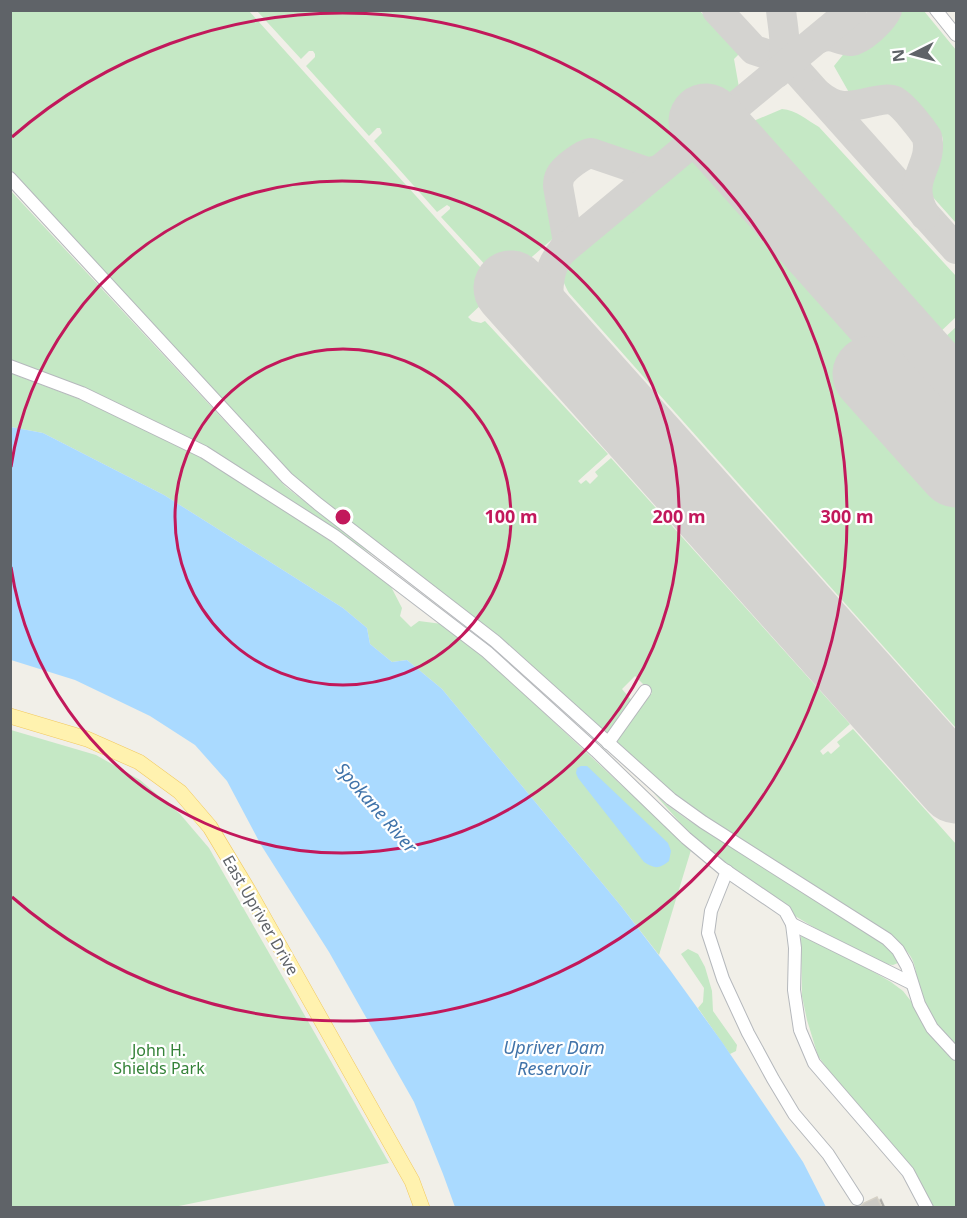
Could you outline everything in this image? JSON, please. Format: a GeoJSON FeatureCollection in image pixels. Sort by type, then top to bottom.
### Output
{"type":"FeatureCollection","features":[{"type":"Feature","properties":{"kind":"main road","name":"East Upriver Drive"},"geometry":{"type":"LineString","coordinates":[[10,716],[87,739],[139,762],[180,792],[210,827],[397,1154],[412,1181],[422,1208]]}},
{"type":"Feature","properties":{"kind":"lane"},"geometry":{"type":"LineString","coordinates":[[936,10],[957,35]]}},
{"type":"Feature","properties":{"kind":"lane"},"geometry":{"type":"LineString","coordinates":[[10,178],[287,478],[495,641],[653,784],[703,822],[887,939],[898,950],[907,966],[919,1004],[932,1028],[957,1054]]}},
{"type":"Feature","properties":{"kind":"lane"},"geometry":{"type":"LineString","coordinates":[[10,366],[82,393],[204,452],[334,536],[487,652],[596,751],[686,838],[728,872],[785,911],[792,924],[795,948],[794,990],[800,1030],[814,1063],[908,1172],[927,1208]]}},
{"type":"Feature","properties":{"kind":"lane"},"geometry":{"type":"LineString","coordinates":[[608,743],[645,691]]}},
{"type":"Feature","properties":{"kind":"lane"},"geometry":{"type":"LineString","coordinates":[[728,872],[711,911],[708,933],[723,979],[748,1033],[794,1114],[828,1154],[857,1199]]}},
{"type":"Feature","properties":{"kind":"lane"},"geometry":{"type":"LineString","coordinates":[[792,924],[911,983]]}},
{"type":"Feature","properties":{"kind":"green space"},"geometry":{"type":"Polygon","coordinates":[[[11,11],[249,11],[499,288],[468,317],[472,321],[481,323],[485,321],[608,454],[578,481],[581,484],[586,480],[590,484],[598,476],[595,472],[611,458],[850,724],[820,751],[823,755],[828,751],[831,754],[840,746],[837,742],[853,729],[956,844],[956,1047],[935,1023],[925,1006],[912,960],[901,945],[674,796],[613,742],[652,693],[635,676],[622,689],[633,702],[607,736],[290,477],[11,170],[11,11]]]}},
{"type":"Feature","properties":{"kind":"green space"},"geometry":{"type":"Polygon","coordinates":[[[257,11],[700,11],[739,54],[734,59],[740,93],[652,165],[587,141],[547,173],[557,235],[502,283],[441,217],[450,207],[447,205],[437,212],[374,141],[382,133],[380,128],[369,136],[306,66],[315,57],[313,51],[309,51],[301,59],[257,11]]]}},
{"type":"Feature","properties":{"kind":"green space"},"geometry":{"type":"Polygon","coordinates":[[[899,11],[924,11],[956,50],[956,223],[931,195],[929,188],[943,140],[942,136],[898,88],[851,96],[834,66],[846,51],[856,54],[900,17],[899,11]]]}},
{"type":"Feature","properties":{"kind":"green space"},"geometry":{"type":"Polygon","coordinates":[[[782,109],[797,113],[819,127],[956,276],[956,317],[938,334],[943,339],[956,327],[956,374],[749,142],[744,125],[782,109]]]}},
{"type":"Feature","properties":{"kind":"green space"},"geometry":{"type":"Polygon","coordinates":[[[699,157],[714,161],[956,431],[956,728],[569,293],[564,283],[562,272],[568,258],[687,160],[699,157]]]}},
{"type":"Feature","properties":{"kind":"green space"},"geometry":{"type":"Polygon","coordinates":[[[10,190],[286,487],[376,557],[201,444],[78,386],[11,360],[10,190]]]}},
{"type":"Feature","properties":{"kind":"green space"},"geometry":{"type":"Polygon","coordinates":[[[10,373],[114,412],[193,453],[255,491],[387,579],[402,608],[400,616],[411,627],[419,621],[442,624],[483,656],[691,850],[659,955],[442,689],[407,660],[392,662],[370,644],[367,628],[343,608],[164,495],[43,433],[11,427],[10,373]]]}},
{"type":"Feature","properties":{"kind":"green space","name":"John H. Shields Park"},"geometry":{"type":"Polygon","coordinates":[[[11,730],[96,755],[140,780],[180,814],[209,848],[389,1163],[174,1207],[11,1207],[11,730]]]}},
{"type":"Feature","properties":{"kind":"green space"},"geometry":{"type":"Polygon","coordinates":[[[652,791],[685,818],[882,943],[895,954],[898,963],[885,964],[835,940],[795,916],[783,905],[719,861],[691,835],[652,791]]]}},
{"type":"Feature","properties":{"kind":"green space"},"geometry":{"type":"Polygon","coordinates":[[[805,935],[853,960],[903,991],[914,1005],[926,1028],[956,1061],[956,1207],[930,1207],[818,1056],[802,996],[801,936],[805,935]]]}},
{"type":"Feature","properties":{"kind":"green space"},"geometry":{"type":"Polygon","coordinates":[[[688,949],[698,954],[705,967],[712,991],[713,1011],[737,1045],[736,1051],[730,1054],[698,1008],[703,1002],[704,988],[681,954],[688,949]]]}},
{"type":"Feature","properties":{"kind":"water","name":"Upriver Dam Reservoir"},"geometry":{"type":"Polygon","coordinates":[[[11,427],[43,433],[164,495],[343,608],[367,628],[370,644],[392,662],[407,660],[442,689],[621,906],[670,970],[803,1162],[826,1207],[455,1207],[414,1102],[329,952],[261,845],[227,781],[195,745],[150,716],[75,680],[11,660],[11,427]]]}},
{"type":"Feature","properties":{"kind":"water"},"geometry":{"type":"Polygon","coordinates":[[[587,766],[668,843],[671,851],[669,861],[657,867],[644,862],[578,778],[577,768],[587,766]]]}},
{"type":"Feature","properties":{"kind":"building"},"geometry":{"type":"Polygon","coordinates":[[[877,1197],[882,1208],[855,1208],[861,1206],[877,1197]]]}},
{"type":"Feature","properties":{"kind":"taxiway"},"geometry":{"type":"LineString","coordinates":[[717,10],[754,50],[789,63],[956,249]]}},
{"type":"Feature","properties":{"kind":"taxiway"},"geometry":{"type":"LineString","coordinates":[[777,73],[785,51],[781,10]]}},
{"type":"Feature","properties":{"kind":"taxiway"},"geometry":{"type":"LineString","coordinates":[[552,334],[548,290],[552,268],[563,250],[852,10]]}},
{"type":"Feature","properties":{"kind":"taxiway"},"geometry":{"type":"LineString","coordinates":[[818,39],[828,36],[846,41],[855,40],[871,29],[887,10]]}},
{"type":"Feature","properties":{"kind":"taxiway"},"geometry":{"type":"LineString","coordinates":[[818,94],[826,100],[846,106],[883,100],[895,101],[917,123],[927,137],[928,147],[917,191],[925,215]]}},
{"type":"Feature","properties":{"kind":"taxiway"},"geometry":{"type":"LineString","coordinates":[[563,250],[568,242],[558,185],[560,176],[569,165],[591,153],[644,171],[659,170]]}},
{"type":"Feature","properties":{"kind":"runway"},"geometry":{"type":"LineString","coordinates":[[706,121],[956,401]]}},
{"type":"Feature","properties":{"kind":"runway"},"geometry":{"type":"LineString","coordinates":[[511,288],[956,786]]}},
{"type":"Feature","properties":{"kind":"runway"},"geometry":{"type":"LineString","coordinates":[[870,374],[956,470]]}},
{"type":"Feature","properties":{"kind":"water label","name":"Spokane River"},"geometry":{"type":"Point","coordinates":[376,808]}}]}
